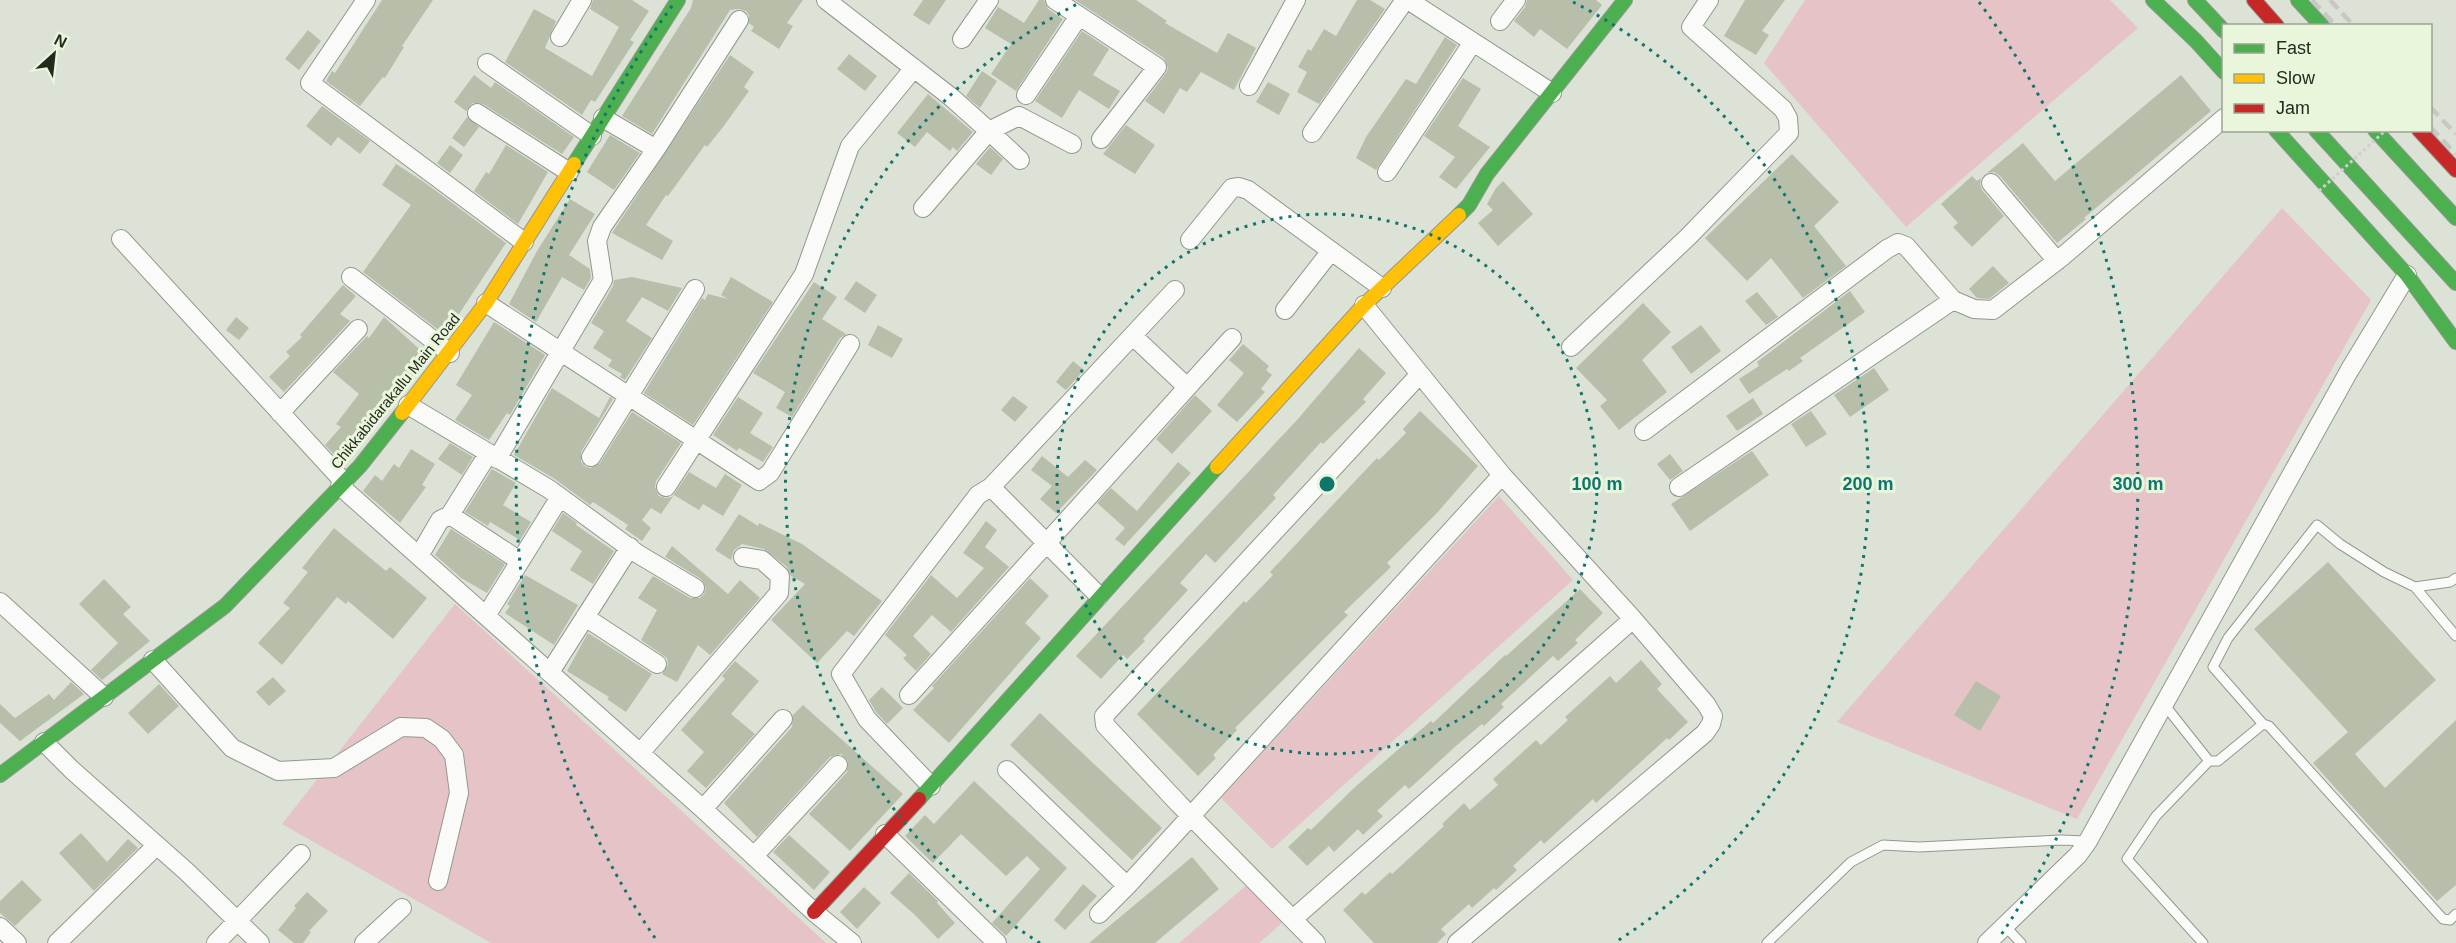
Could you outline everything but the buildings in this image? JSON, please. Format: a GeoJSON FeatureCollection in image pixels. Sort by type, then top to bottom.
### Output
{"type":"FeatureCollection","features":[{"type":"Feature","properties":{"kind":"main road"},"geometry":{"type":"LineString","coordinates":[[2152,0],[2222,71]]}},
{"type":"Feature","properties":{"kind":"main road"},"geometry":{"type":"LineString","coordinates":[[2195,0],[2222,30]]}},
{"type":"Feature","properties":{"kind":"main road"},"geometry":{"type":"LineString","coordinates":[[2254,0],[2275,24]]}},
{"type":"Feature","properties":{"kind":"main road"},"geometry":{"type":"LineString","coordinates":[[2298,0],[2320,24]]}},
{"type":"Feature","properties":{"kind":"main road","name":"Chikkabidarakallu Main Road"},"geometry":{"type":"LineString","coordinates":[[0,776],[225,606],[360,466],[450,353],[486,303],[674,1]]}},
{"type":"Feature","properties":{"kind":"main road"},"geometry":{"type":"LineString","coordinates":[[814,912],[931,786],[1099,596],[1364,305],[1448,228],[1469,205],[1487,174],[1552,93],[1615,4]]}},
{"type":"Feature","properties":{"kind":"main road"},"geometry":{"type":"LineString","coordinates":[[2278,132],[2407,275],[2456,342]]}},
{"type":"Feature","properties":{"kind":"main road"},"geometry":{"type":"LineString","coordinates":[[2318,132],[2456,283]]}},
{"type":"Feature","properties":{"kind":"main road"},"geometry":{"type":"LineString","coordinates":[[2377,132],[2456,218]]}},
{"type":"Feature","properties":{"kind":"main road"},"geometry":{"type":"LineString","coordinates":[[2421,132],[2456,170]]}},
{"type":"Feature","properties":{"kind":"street"},"geometry":{"type":"LineString","coordinates":[[366,0],[310,83],[524,242]]}},
{"type":"Feature","properties":{"kind":"street"},"geometry":{"type":"LineString","coordinates":[[560,37],[582,0]]}},
{"type":"Feature","properties":{"kind":"street"},"geometry":{"type":"LineString","coordinates":[[826,0],[914,68],[989,130],[1020,160]]}},
{"type":"Feature","properties":{"kind":"street"},"geometry":{"type":"LineString","coordinates":[[962,39],[989,0]]}},
{"type":"Feature","properties":{"kind":"street"},"geometry":{"type":"LineString","coordinates":[[1055,0],[1157,67],[1101,139]]}},
{"type":"Feature","properties":{"kind":"street"},"geometry":{"type":"LineString","coordinates":[[1249,86],[1296,0]]}},
{"type":"Feature","properties":{"kind":"street"},"geometry":{"type":"LineString","coordinates":[[1312,133],[1407,0],[1552,93]]}},
{"type":"Feature","properties":{"kind":"street"},"geometry":{"type":"LineString","coordinates":[[1500,21],[1516,0]]}},
{"type":"Feature","properties":{"kind":"street"},"geometry":{"type":"LineString","coordinates":[[1571,347],[1688,237],[1789,133],[1788,118],[1783,110],[1692,27],[1709,0]]}},
{"type":"Feature","properties":{"kind":"street"},"geometry":{"type":"LineString","coordinates":[[1026,95],[1079,16]]}},
{"type":"Feature","properties":{"kind":"street"},"geometry":{"type":"LineString","coordinates":[[418,556],[440,520],[450,515],[493,457],[561,351],[603,280],[597,240],[602,227],[656,149],[739,20]]}},
{"type":"Feature","properties":{"kind":"street"},"geometry":{"type":"LineString","coordinates":[[1387,172],[1473,42]]}},
{"type":"Feature","properties":{"kind":"street"},"geometry":{"type":"LineString","coordinates":[[487,63],[592,136]]}},
{"type":"Feature","properties":{"kind":"street"},"geometry":{"type":"LineString","coordinates":[[666,487],[804,274],[850,146],[914,68]]}},
{"type":"Feature","properties":{"kind":"street"},"geometry":{"type":"LineString","coordinates":[[477,113],[569,172]]}},
{"type":"Feature","properties":{"kind":"street"},"geometry":{"type":"LineString","coordinates":[[923,208],[989,130],[1019,116],[1072,144]]}},
{"type":"Feature","properties":{"kind":"street"},"geometry":{"type":"LineString","coordinates":[[603,118],[656,149]]}},
{"type":"Feature","properties":{"kind":"street"},"geometry":{"type":"LineString","coordinates":[[1644,431],[1898,243],[1906,246],[1953,300],[1974,309],[1993,310],[2057,261],[2222,119]]}},
{"type":"Feature","properties":{"kind":"street"},"geometry":{"type":"LineString","coordinates":[[1991,183],[2057,261]]}},
{"type":"Feature","properties":{"kind":"street"},"geometry":{"type":"LineString","coordinates":[[1190,240],[1232,188],[1239,187],[1248,190],[1382,288]]}},
{"type":"Feature","properties":{"kind":"street"},"geometry":{"type":"LineString","coordinates":[[121,240],[342,484],[418,556],[703,808],[814,912],[852,943]]}},
{"type":"Feature","properties":{"kind":"street"},"geometry":{"type":"LineString","coordinates":[[1285,310],[1331,251]]}},
{"type":"Feature","properties":{"kind":"street"},"geometry":{"type":"LineString","coordinates":[[1987,943],[2078,855],[2088,841],[2349,371],[2407,275]]}},
{"type":"Feature","properties":{"kind":"street"},"geometry":{"type":"LineString","coordinates":[[351,277],[450,353]]}},
{"type":"Feature","properties":{"kind":"street"},"geometry":{"type":"LineString","coordinates":[[591,457],[695,289]]}},
{"type":"Feature","properties":{"kind":"street"},"geometry":{"type":"LineString","coordinates":[[931,786],[867,719],[841,674],[978,495],[991,487],[1175,290]]}},
{"type":"Feature","properties":{"kind":"street"},"geometry":{"type":"LineString","coordinates":[[1679,487],[1953,300]]}},
{"type":"Feature","properties":{"kind":"street"},"geometry":{"type":"LineString","coordinates":[[486,303],[759,481],[770,473],[850,344]]}},
{"type":"Feature","properties":{"kind":"street"},"geometry":{"type":"LineString","coordinates":[[1364,305],[1502,475],[1633,619],[1706,704],[1713,716],[1705,733],[1457,943]]}},
{"type":"Feature","properties":{"kind":"street"},"geometry":{"type":"LineString","coordinates":[[280,413],[358,329]]}},
{"type":"Feature","properties":{"kind":"street"},"geometry":{"type":"LineString","coordinates":[[1133,336],[1187,387]]}},
{"type":"Feature","properties":{"kind":"street"},"geometry":{"type":"LineString","coordinates":[[909,695],[1232,338]]}},
{"type":"Feature","properties":{"kind":"street"},"geometry":{"type":"LineString","coordinates":[[1316,943],[1105,725],[1104,716],[1420,374]]}},
{"type":"Feature","properties":{"kind":"street"},"geometry":{"type":"LineString","coordinates":[[408,405],[560,497],[630,547],[695,588]]}},
{"type":"Feature","properties":{"kind":"street"},"geometry":{"type":"LineString","coordinates":[[1099,914],[1192,817],[1502,475]]}},
{"type":"Feature","properties":{"kind":"street"},"geometry":{"type":"LineString","coordinates":[[991,487],[1099,596]]}},
{"type":"Feature","properties":{"kind":"street"},"geometry":{"type":"LineString","coordinates":[[486,616],[560,497]]}},
{"type":"Feature","properties":{"kind":"street"},"geometry":{"type":"LineString","coordinates":[[450,515],[520,561]]}},
{"type":"Feature","properties":{"kind":"street"},"geometry":{"type":"LineString","coordinates":[[550,672],[630,547]]}},
{"type":"Feature","properties":{"kind":"street"},"geometry":{"type":"LineString","coordinates":[[640,753],[779,593],[780,576],[762,560],[743,557]]}},
{"type":"Feature","properties":{"kind":"street"},"geometry":{"type":"LineString","coordinates":[[0,602],[104,697]]}},
{"type":"Feature","properties":{"kind":"street"},"geometry":{"type":"LineString","coordinates":[[585,617],[657,664]]}},
{"type":"Feature","properties":{"kind":"street"},"geometry":{"type":"LineString","coordinates":[[1293,919],[1633,619]]}},
{"type":"Feature","properties":{"kind":"street"},"geometry":{"type":"LineString","coordinates":[[153,660],[232,748],[278,771],[334,768],[401,727],[426,728],[442,739],[454,755],[459,793],[438,881]]}},
{"type":"Feature","properties":{"kind":"street"},"geometry":{"type":"LineString","coordinates":[[703,808],[783,719]]}},
{"type":"Feature","properties":{"kind":"street"},"geometry":{"type":"LineString","coordinates":[[44,742],[260,943]]}},
{"type":"Feature","properties":{"kind":"street"},"geometry":{"type":"LineString","coordinates":[[754,856],[838,765]]}},
{"type":"Feature","properties":{"kind":"street"},"geometry":{"type":"LineString","coordinates":[[1007,770],[1127,886]]}},
{"type":"Feature","properties":{"kind":"street"},"geometry":{"type":"LineString","coordinates":[[885,834],[997,943]]}},
{"type":"Feature","properties":{"kind":"street"},"geometry":{"type":"LineString","coordinates":[[57,943],[156,846]]}},
{"type":"Feature","properties":{"kind":"street"},"geometry":{"type":"LineString","coordinates":[[216,943],[301,854]]}},
{"type":"Feature","properties":{"kind":"street"},"geometry":{"type":"LineString","coordinates":[[364,943],[402,908]]}},
{"type":"Feature","properties":{"kind":"street"},"geometry":{"type":"LineString","coordinates":[[0,927],[17,943]]}},
{"type":"Feature","properties":{"kind":"lane"},"geometry":{"type":"LineString","coordinates":[[2456,636],[2415,587],[2366,561],[2317,525],[2228,638],[2213,667],[2263,724],[2270,726],[2443,919],[2450,920],[2456,914]]}},
{"type":"Feature","properties":{"kind":"lane"},"geometry":{"type":"LineString","coordinates":[[2415,587],[2450,582],[2456,578]]}},
{"type":"Feature","properties":{"kind":"lane"},"geometry":{"type":"LineString","coordinates":[[2163,703],[2209,761]]}},
{"type":"Feature","properties":{"kind":"lane"},"geometry":{"type":"LineString","coordinates":[[2203,943],[2127,859],[2156,816],[2209,761],[2218,761],[2263,724]]}},
{"type":"Feature","properties":{"kind":"lane"},"geometry":{"type":"LineString","coordinates":[[1767,943],[1851,862],[1883,845],[1919,847],[2060,840],[2088,841]]}},
{"type":"Feature","properties":{"kind":"lane"},"geometry":{"type":"LineString","coordinates":[[2005,926],[2021,943]]}},
{"type":"Feature","properties":{"kind":"path"},"geometry":{"type":"LineString","coordinates":[[2319,191],[2384,132]]}},
{"type":"Feature","properties":{"kind":"shaded area"},"geometry":{"type":"Polygon","coordinates":[[[1805,0],[2110,0],[2138,28],[1906,227],[1764,63],[1805,0]]]}},
{"type":"Feature","properties":{"kind":"shaded area"},"geometry":{"type":"Polygon","coordinates":[[[2282,208],[2371,300],[2077,819],[1837,722],[2282,208]]]}},
{"type":"Feature","properties":{"kind":"shaded area"},"geometry":{"type":"Polygon","coordinates":[[[1499,496],[1573,580],[1272,849],[1221,798],[1499,496]]]}},
{"type":"Feature","properties":{"kind":"shaded area"},"geometry":{"type":"Polygon","coordinates":[[[455,604],[826,943],[491,943],[282,824],[455,604]]]}},
{"type":"Feature","properties":{"kind":"shaded area"},"geometry":{"type":"Polygon","coordinates":[[[1249,883],[1283,922],[1259,943],[1179,943],[1249,883]]]}},
{"type":"Feature","properties":{"kind":"railway"},"geometry":{"type":"LineString","coordinates":[[2312,0],[2334,24]]}},
{"type":"Feature","properties":{"kind":"railway"},"geometry":{"type":"LineString","coordinates":[[2330,0],[2352,24]]}},
{"type":"Feature","properties":{"kind":"railway"},"geometry":{"type":"LineString","coordinates":[[2432,109],[2456,134]]}},
{"type":"Feature","properties":{"kind":"railway"},"geometry":{"type":"LineString","coordinates":[[2432,129],[2456,154]]}},
{"type":"Feature","properties":{"kind":"traffic: fast"},"geometry":{"type":"LineString","coordinates":[[574,164],[678,0]]}},
{"type":"Feature","properties":{"kind":"traffic: fast"},"geometry":{"type":"LineString","coordinates":[[1459,215],[1469,205],[1487,174],[1625,0]]}},
{"type":"Feature","properties":{"kind":"traffic: fast"},"geometry":{"type":"LineString","coordinates":[[2153,0],[2222,70]]}},
{"type":"Feature","properties":{"kind":"traffic: fast"},"geometry":{"type":"LineString","coordinates":[[2195,0],[2222,29]]}},
{"type":"Feature","properties":{"kind":"traffic: fast"},"geometry":{"type":"LineString","coordinates":[[2298,0],[2320,24]]}},
{"type":"Feature","properties":{"kind":"traffic: fast"},"geometry":{"type":"LineString","coordinates":[[2278,132],[2407,275],[2456,342]]}},
{"type":"Feature","properties":{"kind":"traffic: fast"},"geometry":{"type":"LineString","coordinates":[[2318,132],[2456,283]]}},
{"type":"Feature","properties":{"kind":"traffic: fast"},"geometry":{"type":"LineString","coordinates":[[2377,132],[2456,218]]}},
{"type":"Feature","properties":{"kind":"traffic: fast"},"geometry":{"type":"LineString","coordinates":[[0,775],[225,606],[360,466],[402,413]]}},
{"type":"Feature","properties":{"kind":"traffic: fast"},"geometry":{"type":"LineString","coordinates":[[919,799],[1217,467]]}},
{"type":"Feature","properties":{"kind":"traffic: slow"},"geometry":{"type":"LineString","coordinates":[[402,413],[486,303],[574,164]]}},
{"type":"Feature","properties":{"kind":"traffic: slow"},"geometry":{"type":"LineString","coordinates":[[1217,467],[1364,305],[1459,215]]}},
{"type":"Feature","properties":{"kind":"traffic: jam"},"geometry":{"type":"LineString","coordinates":[[2254,0],[2275,24]]}},
{"type":"Feature","properties":{"kind":"traffic: jam"},"geometry":{"type":"LineString","coordinates":[[2421,132],[2456,170]]}},
{"type":"Feature","properties":{"kind":"traffic: jam"},"geometry":{"type":"LineString","coordinates":[[814,912],[919,799]]}}]}
